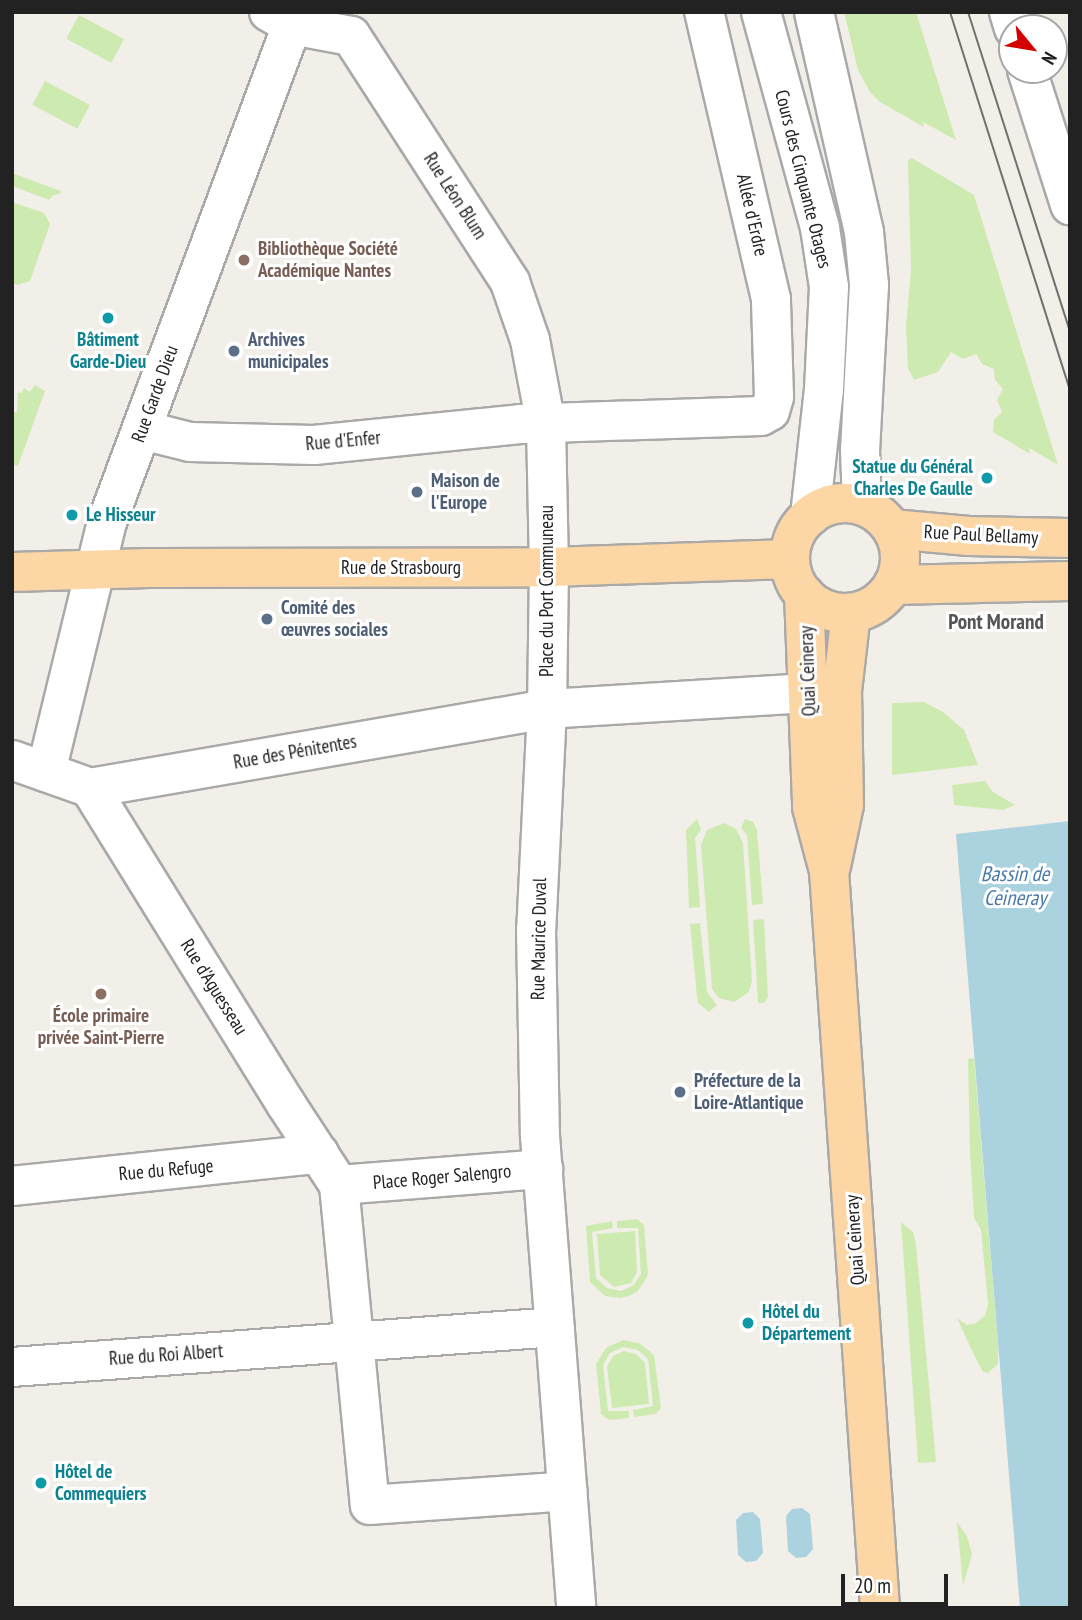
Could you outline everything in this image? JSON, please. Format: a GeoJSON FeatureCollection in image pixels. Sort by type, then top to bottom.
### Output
{"type":"FeatureCollection","features":[{"type":"Feature","properties":{"kind":"main road"},"geometry":{"type":"LineString","coordinates":[[839,504],[862,505],[884,519],[898,544],[900,561],[893,586],[873,605],[851,613],[830,611],[804,594],[792,572],[790,559],[799,528],[810,516],[824,507],[839,504]]}},
{"type":"Feature","properties":{"kind":"main road","name":"Rue Paul Bellamy"},"geometry":{"type":"LineString","coordinates":[[892,529],[969,536],[1070,538]]}},
{"type":"Feature","properties":{"kind":"main road","name":"Rue de Strasbourg"},"geometry":{"type":"LineString","coordinates":[[12,572],[94,569],[549,567],[790,559]]}},
{"type":"Feature","properties":{"kind":"main road"},"geometry":{"type":"LineString","coordinates":[[893,586],[1070,581]]}},
{"type":"Feature","properties":{"kind":"main road","name":"Quai Ceineray"},"geometry":{"type":"LineString","coordinates":[[804,594],[810,693],[812,807],[829,871],[880,1608]]}},
{"type":"Feature","properties":{"kind":"main road","name":"Quai Ceineray"},"geometry":{"type":"LineString","coordinates":[[829,871],[844,805],[842,691],[851,613]]}},
{"type":"Feature","properties":{"kind":"street","name":"Allée d'Erdre"},"geometry":{"type":"LineString","coordinates":[[546,425],[761,416],[771,411],[774,397],[771,299],[704,12]]}},
{"type":"Feature","properties":{"kind":"street","name":"Cours des Cinquante Otages"},"geometry":{"type":"LineString","coordinates":[[761,12],[820,228],[830,287],[824,389],[810,516]]}},
{"type":"Feature","properties":{"kind":"street"},"geometry":{"type":"LineString","coordinates":[[814,12],[864,232],[869,285],[860,450],[862,505]]}},
{"type":"Feature","properties":{"kind":"street","name":"Rue Léon Blum"},"geometry":{"type":"LineString","coordinates":[[280,18],[351,36],[510,282],[530,340],[546,425]]}},
{"type":"Feature","properties":{"kind":"street","name":"Rue Garde Dieu"},"geometry":{"type":"LineString","coordinates":[[29,766],[107,522],[142,430],[280,18]]}},
{"type":"Feature","properties":{"kind":"street"},"geometry":{"type":"LineString","coordinates":[[1031,84],[1070,205]]}},
{"type":"Feature","properties":{"kind":"street","name":"Rue d'Enfer"},"geometry":{"type":"LineString","coordinates":[[142,430],[190,442],[314,445],[520,424],[546,425]]}},
{"type":"Feature","properties":{"kind":"street","name":"Place du Port Communeau"},"geometry":{"type":"LineString","coordinates":[[546,425],[549,567],[547,709]]}},
{"type":"Feature","properties":{"kind":"street"},"geometry":{"type":"LineString","coordinates":[[547,709],[810,693]]}},
{"type":"Feature","properties":{"kind":"street","name":"Rue des Pénitentes"},"geometry":{"type":"LineString","coordinates":[[29,766],[90,788],[547,709]]}},
{"type":"Feature","properties":{"kind":"street","name":"Rue Maurice Duval"},"geometry":{"type":"LineString","coordinates":[[543,1168],[536,930],[547,709]]}},
{"type":"Feature","properties":{"kind":"street","name":"Rue d'Aguesseau"},"geometry":{"type":"LineString","coordinates":[[90,788],[329,1169]]}},
{"type":"Feature","properties":{"kind":"street"},"geometry":{"type":"LineString","coordinates":[[543,1168],[576,1608]]}},
{"type":"Feature","properties":{"kind":"street","name":"Place Roger Salengro"},"geometry":{"type":"LineString","coordinates":[[329,1169],[543,1168]]}},
{"type":"Feature","properties":{"kind":"street"},"geometry":{"type":"LineString","coordinates":[[329,1169],[337,1342],[370,1505],[569,1505]]}},
{"type":"Feature","properties":{"kind":"street","name":"Rue du Refuge"},"geometry":{"type":"LineString","coordinates":[[12,1186],[329,1169]]}},
{"type":"Feature","properties":{"kind":"street"},"geometry":{"type":"LineString","coordinates":[[337,1342],[555,1327]]}},
{"type":"Feature","properties":{"kind":"street","name":"Rue du Roi Albert"},"geometry":{"type":"LineString","coordinates":[[12,1367],[337,1342]]}},
{"type":"Feature","properties":{"kind":"green space"},"geometry":{"type":"Polygon","coordinates":[[[844,12],[916,12],[956,140],[923,122],[924,127],[880,102],[870,92],[858,70],[844,12]]]}},
{"type":"Feature","properties":{"kind":"green space"},"geometry":{"type":"Polygon","coordinates":[[[79,15],[124,39],[111,63],[66,39],[79,15]]]}},
{"type":"Feature","properties":{"kind":"green space"},"geometry":{"type":"Polygon","coordinates":[[[45,81],[90,105],[77,129],[32,105],[45,81]]]}},
{"type":"Feature","properties":{"kind":"green space"},"geometry":{"type":"Polygon","coordinates":[[[912,158],[974,195],[1058,465],[1029,448],[1030,454],[993,432],[994,420],[1002,412],[997,400],[1003,389],[995,380],[994,369],[982,364],[976,354],[963,359],[951,352],[938,372],[914,380],[908,368],[906,327],[911,270],[908,160],[912,158]]]}},
{"type":"Feature","properties":{"kind":"green space"},"geometry":{"type":"Polygon","coordinates":[[[12,173],[61,191],[60,194],[53,195],[49,200],[12,186],[12,173]]]}},
{"type":"Feature","properties":{"kind":"green space"},"geometry":{"type":"Polygon","coordinates":[[[12,202],[44,213],[50,224],[30,281],[18,285],[12,283],[12,202]]]}},
{"type":"Feature","properties":{"kind":"green space"},"geometry":{"type":"Polygon","coordinates":[[[35,385],[45,391],[18,466],[12,464],[12,413],[17,412],[18,392],[22,393],[24,388],[30,392],[35,385]]]}},
{"type":"Feature","properties":{"kind":"green space"},"geometry":{"type":"Polygon","coordinates":[[[924,702],[943,712],[964,730],[978,765],[892,775],[892,703],[924,702]]]}},
{"type":"Feature","properties":{"kind":"green space"},"geometry":{"type":"Polygon","coordinates":[[[985,781],[993,792],[1015,805],[1003,810],[954,805],[952,785],[985,781]]]}},
{"type":"Feature","properties":{"kind":"green space"},"geometry":{"type":"Polygon","coordinates":[[[697,819],[701,830],[695,838],[700,907],[689,908],[686,830],[697,819]]]}},
{"type":"Feature","properties":{"kind":"green space"},"geometry":{"type":"Polygon","coordinates":[[[745,819],[753,822],[757,830],[763,904],[752,905],[747,835],[741,828],[745,819]]]}},
{"type":"Feature","properties":{"kind":"green space"},"geometry":{"type":"Polygon","coordinates":[[[724,823],[736,829],[743,843],[752,981],[749,992],[734,1002],[719,998],[712,989],[701,845],[707,830],[724,823]]]}},
{"type":"Feature","properties":{"kind":"green space"},"geometry":{"type":"Polygon","coordinates":[[[764,919],[768,997],[764,1003],[758,1003],[753,920],[764,919]]]}},
{"type":"Feature","properties":{"kind":"green space"},"geometry":{"type":"Polygon","coordinates":[[[700,923],[707,992],[717,1005],[709,1012],[698,1003],[697,997],[690,924],[700,923]]]}},
{"type":"Feature","properties":{"kind":"green space"},"geometry":{"type":"Polygon","coordinates":[[[974,1058],[998,1344],[998,1364],[988,1373],[983,1372],[957,1318],[967,1325],[976,1323],[985,1316],[988,1304],[981,1230],[974,1218],[970,1153],[968,1059],[974,1058]]]}},
{"type":"Feature","properties":{"kind":"green space"},"geometry":{"type":"Polygon","coordinates":[[[637,1219],[644,1225],[648,1275],[638,1291],[629,1296],[605,1296],[590,1282],[586,1226],[612,1221],[613,1228],[592,1232],[596,1278],[607,1288],[621,1291],[634,1285],[641,1274],[638,1228],[617,1228],[617,1221],[637,1219]]]}},
{"type":"Feature","properties":{"kind":"green space"},"geometry":{"type":"Polygon","coordinates":[[[901,1222],[913,1232],[916,1244],[936,1462],[918,1463],[901,1222]]]}},
{"type":"Feature","properties":{"kind":"green space"},"geometry":{"type":"Polygon","coordinates":[[[635,1231],[637,1272],[631,1283],[614,1287],[600,1275],[597,1234],[635,1231]]]}},
{"type":"Feature","properties":{"kind":"green space"},"geometry":{"type":"Polygon","coordinates":[[[623,1340],[639,1343],[654,1355],[661,1408],[656,1414],[634,1417],[633,1410],[653,1406],[648,1359],[638,1350],[623,1347],[610,1353],[603,1365],[608,1411],[629,1411],[629,1418],[609,1420],[601,1414],[596,1364],[606,1348],[623,1340]]]}},
{"type":"Feature","properties":{"kind":"green space"},"geometry":{"type":"Polygon","coordinates":[[[624,1351],[636,1354],[645,1363],[649,1404],[612,1408],[607,1367],[613,1356],[624,1351]]]}},
{"type":"Feature","properties":{"kind":"green space"},"geometry":{"type":"Polygon","coordinates":[[[957,1522],[967,1536],[972,1554],[963,1586],[957,1522]]]}},
{"type":"Feature","properties":{"kind":"water","name":"Bassin de Ceineray"},"geometry":{"type":"Polygon","coordinates":[[[1070,821],[1070,1608],[1020,1608],[956,834],[1070,821]]]}},
{"type":"Feature","properties":{"kind":"water"},"geometry":{"type":"Polygon","coordinates":[[[802,1508],[810,1514],[813,1549],[806,1557],[796,1558],[788,1551],[786,1516],[792,1509],[802,1508]]]}},
{"type":"Feature","properties":{"kind":"water"},"geometry":{"type":"Polygon","coordinates":[[[753,1512],[760,1519],[763,1553],[756,1561],[746,1562],[738,1555],[736,1520],[743,1513],[753,1512]]]}},
{"type":"Feature","properties":{"kind":"tram line"},"geometry":{"type":"LineString","coordinates":[[950,12],[1070,390]]}},
{"type":"Feature","properties":{"kind":"tram line"},"geometry":{"type":"LineString","coordinates":[[968,12],[1070,331]]}},
{"type":"Feature","properties":{"kind":"place","name":"Bibliothèque Société Académique Nantes"},"geometry":{"type":"Point","coordinates":[244,260]}},
{"type":"Feature","properties":{"kind":"place","name":"Bâtiment Garde-Dieu"},"geometry":{"type":"Point","coordinates":[108,318]}},
{"type":"Feature","properties":{"kind":"place","name":"Archives municipales"},"geometry":{"type":"Point","coordinates":[234,351]}},
{"type":"Feature","properties":{"kind":"place","name":"Statue du Général Charles De Gaulle"},"geometry":{"type":"Point","coordinates":[987,478]}},
{"type":"Feature","properties":{"kind":"place","name":"Maison de l'Europe"},"geometry":{"type":"Point","coordinates":[417,492]}},
{"type":"Feature","properties":{"kind":"place","name":"Le Hisseur"},"geometry":{"type":"Point","coordinates":[72,515]}},
{"type":"Feature","properties":{"kind":"place","name":"Comité des œuvres sociales"},"geometry":{"type":"Point","coordinates":[267,619]}},
{"type":"Feature","properties":{"kind":"place","name":"École primaire privée Saint-Pierre"},"geometry":{"type":"Point","coordinates":[101,994]}},
{"type":"Feature","properties":{"kind":"place","name":"Préfecture de la Loire-Atlantique"},"geometry":{"type":"Point","coordinates":[680,1092]}},
{"type":"Feature","properties":{"kind":"place","name":"Hôtel du Département"},"geometry":{"type":"Point","coordinates":[748,1323]}},
{"type":"Feature","properties":{"kind":"place","name":"Hôtel de Commequiers"},"geometry":{"type":"Point","coordinates":[41,1483]}},
{"type":"Feature","properties":{"kind":"district","name":"Pont Morand"},"geometry":{"type":"Point","coordinates":[996,622]}}]}
